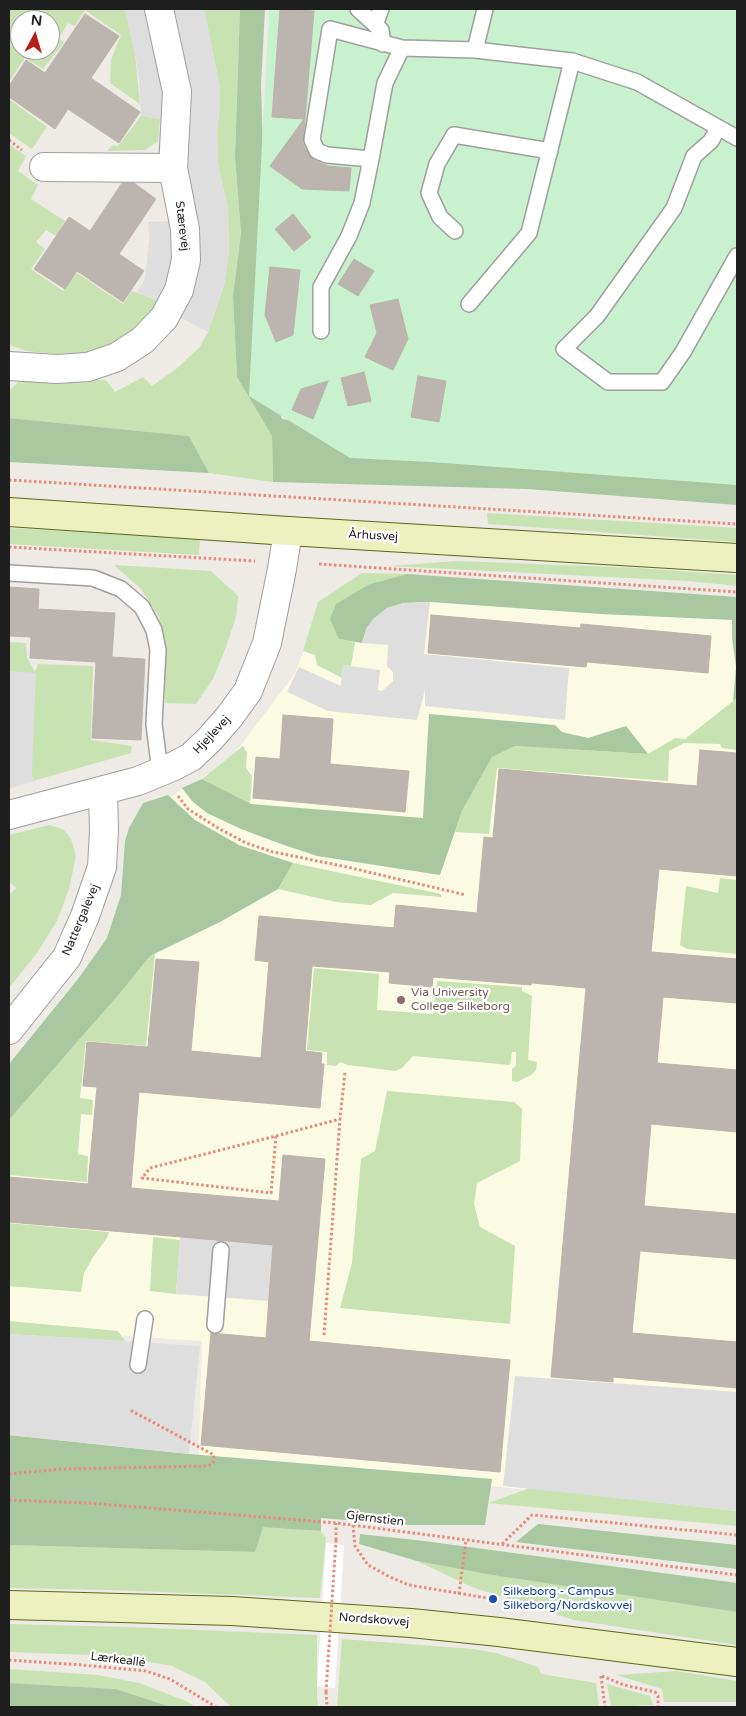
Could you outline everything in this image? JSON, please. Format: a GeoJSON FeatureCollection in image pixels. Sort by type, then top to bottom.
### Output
{"type":"FeatureCollection","features":[{"type":"Feature","properties":{"kind":"street","name":"Stærevej"},"geometry":{"type":"LineString","coordinates":[[9,366],[57,369],[88,367],[117,357],[143,340],[164,318],[179,290],[186,260],[185,229],[173,168],[177,92],[160,9]]}},
{"type":"Feature","properties":{"kind":"street"},"geometry":{"type":"LineString","coordinates":[[44,167],[173,168]]}},
{"type":"Feature","properties":{"kind":"street","name":"Århusvej"},"geometry":{"type":"LineString","coordinates":[[9,512],[737,558]]}},
{"type":"Feature","properties":{"kind":"street","name":"Hjejlevej"},"geometry":{"type":"LineString","coordinates":[[9,815],[103,792],[138,781],[191,757],[209,740],[248,691],[267,643],[288,531]]}},
{"type":"Feature","properties":{"kind":"street","name":"Nattergalevej"},"geometry":{"type":"LineString","coordinates":[[9,1030],[67,956],[85,916],[102,867],[104,831],[103,792]]}},
{"type":"Feature","properties":{"kind":"street","name":"Nordskovvej"},"geometry":{"type":"LineString","coordinates":[[9,1605],[232,1611],[411,1623],[508,1633],[737,1662]]}},
{"type":"Feature","properties":{"kind":"lane"},"geometry":{"type":"LineString","coordinates":[[358,9],[381,30],[383,44]]}},
{"type":"Feature","properties":{"kind":"lane"},"geometry":{"type":"LineString","coordinates":[[375,25],[380,9]]}},
{"type":"Feature","properties":{"kind":"lane"},"geometry":{"type":"LineString","coordinates":[[475,50],[484,9]]}},
{"type":"Feature","properties":{"kind":"lane"},"geometry":{"type":"LineString","coordinates":[[371,159],[326,154],[318,151],[312,140],[330,29],[402,48],[475,50],[572,61],[637,82],[737,138]]}},
{"type":"Feature","properties":{"kind":"lane"},"geometry":{"type":"LineString","coordinates":[[321,331],[321,287],[349,236],[362,203],[386,83],[402,48]]}},
{"type":"Feature","properties":{"kind":"lane"},"geometry":{"type":"LineString","coordinates":[[469,304],[529,233],[572,61]]}},
{"type":"Feature","properties":{"kind":"lane"},"geometry":{"type":"LineString","coordinates":[[718,128],[711,141],[694,156],[674,208],[597,316],[564,349],[608,382],[662,382],[683,352],[737,256]]}},
{"type":"Feature","properties":{"kind":"lane"},"geometry":{"type":"LineString","coordinates":[[455,231],[440,217],[429,193],[437,164],[454,135],[550,151]]}},
{"type":"Feature","properties":{"kind":"lane"},"geometry":{"type":"LineString","coordinates":[[9,573],[93,578],[120,589],[142,607],[154,630],[158,650],[154,724],[160,772]]}},
{"type":"Feature","properties":{"kind":"lane"},"geometry":{"type":"LineString","coordinates":[[215,1325],[221,1250]]}},
{"type":"Feature","properties":{"kind":"lane"},"geometry":{"type":"LineString","coordinates":[[138,1365],[144,1319]]}},
{"type":"Feature","properties":{"kind":"path"},"geometry":{"type":"LineString","coordinates":[[9,480],[737,524]]}},
{"type":"Feature","properties":{"kind":"path"},"geometry":{"type":"LineString","coordinates":[[9,547],[283,562],[737,592]]}},
{"type":"Feature","properties":{"kind":"path"},"geometry":{"type":"LineString","coordinates":[[177,795],[188,808],[218,828],[246,843],[273,852],[466,895]]}},
{"type":"Feature","properties":{"kind":"path"},"geometry":{"type":"LineString","coordinates":[[324,1335],[345,1072]]}},
{"type":"Feature","properties":{"kind":"path"},"geometry":{"type":"LineString","coordinates":[[276,1136],[271,1194],[142,1178],[150,1168],[276,1136],[340,1120]]}},
{"type":"Feature","properties":{"kind":"path"},"geometry":{"type":"LineString","coordinates":[[9,1474],[61,1469],[208,1466],[213,1463],[214,1455],[130,1410]]}},
{"type":"Feature","properties":{"kind":"path","name":"Gjernstien"},"geometry":{"type":"LineString","coordinates":[[9,1500],[88,1503],[336,1523],[737,1575]]}},
{"type":"Feature","properties":{"kind":"path"},"geometry":{"type":"LineString","coordinates":[[502,1544],[532,1515],[737,1535]]}},
{"type":"Feature","properties":{"kind":"path"},"geometry":{"type":"LineString","coordinates":[[327,1707],[326,1692],[336,1523]]}},
{"type":"Feature","properties":{"kind":"path"},"geometry":{"type":"LineString","coordinates":[[353,1526],[354,1546],[368,1565],[409,1585],[493,1599]]}},
{"type":"Feature","properties":{"kind":"path"},"geometry":{"type":"LineString","coordinates":[[460,1594],[466,1540]]}},
{"type":"Feature","properties":{"kind":"path","name":"Lærkeallé"},"geometry":{"type":"LineString","coordinates":[[9,1660],[146,1671],[170,1679],[216,1707]]}},
{"type":"Feature","properties":{"kind":"path"},"geometry":{"type":"LineString","coordinates":[[594,1675],[624,1685],[655,1692],[658,1696],[658,1707]]}},
{"type":"Feature","properties":{"kind":"path"},"geometry":{"type":"LineString","coordinates":[[601,1676],[605,1707]]}},
{"type":"Feature","properties":{"kind":"shaded area"},"geometry":{"type":"Polygon","coordinates":[[[125,9],[204,9],[220,88],[217,132],[218,165],[228,208],[229,252],[224,285],[208,332],[181,318],[159,301],[137,292],[145,278],[149,241],[148,222],[169,221],[158,152],[160,119],[141,116],[139,78],[125,9]]]}},
{"type":"Feature","properties":{"kind":"shaded area","name":"Via University College Silkeborg"},"geometry":{"type":"Polygon","coordinates":[[[395,586],[737,610],[737,1515],[459,1482],[198,1480],[202,1341],[9,1328],[9,1072],[113,939],[148,811],[228,762],[294,675],[322,606],[395,586]]]}},
{"type":"Feature","properties":{"kind":"shaded area"},"geometry":{"type":"Polygon","coordinates":[[[430,602],[424,654],[569,668],[565,720],[425,706],[425,690],[417,720],[328,711],[287,692],[299,667],[341,686],[342,665],[380,670],[378,690],[382,691],[393,681],[393,672],[387,666],[388,645],[362,643],[367,627],[374,618],[387,608],[404,603],[430,602]]]}},
{"type":"Feature","properties":{"kind":"shaded area"},"geometry":{"type":"Polygon","coordinates":[[[9,671],[36,673],[33,781],[9,789],[9,671]]]}},
{"type":"Feature","properties":{"kind":"shaded area"},"geometry":{"type":"Polygon","coordinates":[[[180,1237],[274,1244],[269,1301],[176,1294],[180,1237]]]}},
{"type":"Feature","properties":{"kind":"shaded area"},"geometry":{"type":"Polygon","coordinates":[[[9,1334],[200,1346],[189,1454],[9,1435],[9,1334]]]}},
{"type":"Feature","properties":{"kind":"shaded area"},"geometry":{"type":"Polygon","coordinates":[[[515,1376],[737,1392],[737,1511],[503,1486],[515,1376]]]}},
{"type":"Feature","properties":{"kind":"green space"},"geometry":{"type":"Polygon","coordinates":[[[9,9],[125,9],[135,54],[140,104],[110,83],[111,60],[121,35],[85,10],[75,26],[68,23],[60,36],[60,10],[10,10],[10,60],[24,60],[9,82],[9,9]]]}},
{"type":"Feature","properties":{"kind":"green space"},"geometry":{"type":"Polygon","coordinates":[[[204,9],[240,9],[235,157],[241,233],[233,296],[237,377],[272,436],[273,482],[209,473],[189,436],[9,418],[9,396],[11,389],[21,379],[79,382],[106,380],[115,392],[143,377],[152,386],[176,369],[199,348],[208,332],[224,285],[229,252],[228,208],[218,165],[217,132],[220,88],[204,9]]]}},
{"type":"Feature","properties":{"kind":"green space"},"geometry":{"type":"Polygon","coordinates":[[[240,9],[265,9],[261,85],[266,249],[266,373],[282,419],[344,426],[737,431],[737,505],[527,489],[273,482],[272,436],[237,377],[233,296],[241,233],[235,157],[240,9]]]}},
{"type":"Feature","properties":{"kind":"green space"},"geometry":{"type":"Polygon","coordinates":[[[269,9],[737,9],[737,485],[431,462],[350,458],[249,396],[269,9]]]}},
{"type":"Feature","properties":{"kind":"green space"},"geometry":{"type":"Polygon","coordinates":[[[60,39],[64,43],[60,48],[60,39]]]}},
{"type":"Feature","properties":{"kind":"green space"},"geometry":{"type":"Polygon","coordinates":[[[28,60],[50,60],[43,69],[28,60]]]}},
{"type":"Feature","properties":{"kind":"green space"},"geometry":{"type":"Polygon","coordinates":[[[9,99],[47,127],[32,149],[9,133],[9,99]]]}},
{"type":"Feature","properties":{"kind":"green space"},"geometry":{"type":"Polygon","coordinates":[[[141,116],[160,119],[158,141],[145,150],[107,151],[113,145],[118,146],[141,116]]]}},
{"type":"Feature","properties":{"kind":"green space"},"geometry":{"type":"Polygon","coordinates":[[[9,144],[26,156],[18,171],[38,185],[31,199],[65,221],[56,236],[46,230],[36,242],[45,249],[31,269],[63,291],[77,273],[123,304],[132,291],[159,301],[147,317],[121,339],[89,352],[74,354],[27,351],[9,345],[9,144]]]}},
{"type":"Feature","properties":{"kind":"green space"},"geometry":{"type":"Polygon","coordinates":[[[9,418],[189,436],[209,473],[9,462],[9,418]]]}},
{"type":"Feature","properties":{"kind":"green space"},"geometry":{"type":"Polygon","coordinates":[[[487,513],[737,528],[737,542],[488,524],[487,513]]]}},
{"type":"Feature","properties":{"kind":"green space"},"geometry":{"type":"Polygon","coordinates":[[[9,528],[200,538],[199,555],[9,544],[9,528]]]}},
{"type":"Feature","properties":{"kind":"green space"},"geometry":{"type":"Polygon","coordinates":[[[457,561],[637,568],[737,575],[737,586],[688,581],[390,566],[457,561]]]}},
{"type":"Feature","properties":{"kind":"green space"},"geometry":{"type":"Polygon","coordinates":[[[114,565],[211,571],[238,596],[236,617],[226,647],[213,679],[196,704],[165,703],[165,651],[159,617],[141,589],[114,565]]]}},
{"type":"Feature","properties":{"kind":"green space"},"geometry":{"type":"Polygon","coordinates":[[[362,573],[407,574],[370,584],[339,639],[355,642],[351,666],[342,665],[342,678],[317,665],[315,655],[303,651],[318,602],[362,573]]]}},
{"type":"Feature","properties":{"kind":"green space"},"geometry":{"type":"Polygon","coordinates":[[[407,574],[737,597],[737,698],[733,701],[736,667],[732,638],[732,620],[601,614],[430,602],[404,603],[387,608],[367,627],[362,643],[339,639],[330,619],[336,604],[370,584],[407,574]]]}},
{"type":"Feature","properties":{"kind":"green space"},"geometry":{"type":"Polygon","coordinates":[[[9,642],[26,643],[27,657],[35,672],[38,664],[93,666],[91,740],[132,746],[131,753],[33,781],[9,671],[9,642]]]}},
{"type":"Feature","properties":{"kind":"green space"},"geometry":{"type":"Polygon","coordinates":[[[737,698],[737,750],[722,748],[720,744],[684,743],[669,751],[668,781],[497,768],[489,834],[455,832],[462,811],[492,757],[515,746],[648,754],[675,738],[685,739],[737,698]]]}},
{"type":"Feature","properties":{"kind":"green space"},"geometry":{"type":"Polygon","coordinates":[[[429,714],[555,725],[562,732],[588,738],[626,726],[648,754],[515,746],[492,757],[462,811],[440,875],[317,856],[281,844],[241,829],[207,813],[192,801],[182,788],[202,779],[251,804],[423,818],[429,714]]]}},
{"type":"Feature","properties":{"kind":"green space"},"geometry":{"type":"Polygon","coordinates":[[[243,746],[247,753],[246,768],[252,776],[250,804],[202,779],[243,746]]]}},
{"type":"Feature","properties":{"kind":"green space"},"geometry":{"type":"Polygon","coordinates":[[[168,795],[195,820],[239,845],[293,863],[278,889],[220,922],[150,956],[9,1120],[9,1064],[78,979],[107,938],[121,895],[125,841],[129,828],[143,803],[168,795]]]}},
{"type":"Feature","properties":{"kind":"green space"},"geometry":{"type":"Polygon","coordinates":[[[49,825],[63,829],[71,839],[76,856],[69,889],[57,921],[37,953],[9,988],[9,895],[16,888],[9,882],[9,835],[49,825]]]}},
{"type":"Feature","properties":{"kind":"green space"},"geometry":{"type":"Polygon","coordinates":[[[293,863],[441,894],[441,897],[393,893],[371,905],[336,902],[278,889],[293,863]]]}},
{"type":"Feature","properties":{"kind":"green space"},"geometry":{"type":"Polygon","coordinates":[[[720,878],[737,880],[737,954],[687,949],[680,945],[686,886],[718,893],[720,878]]]}},
{"type":"Feature","properties":{"kind":"green space"},"geometry":{"type":"Polygon","coordinates":[[[155,954],[146,1046],[86,1041],[80,1098],[93,1100],[92,1115],[81,1114],[78,1154],[88,1156],[87,1182],[9,1175],[9,1120],[150,956],[155,954]]]}},
{"type":"Feature","properties":{"kind":"green space"},"geometry":{"type":"Polygon","coordinates":[[[314,968],[379,974],[377,1010],[433,1014],[437,981],[522,987],[522,991],[532,996],[528,1060],[537,1062],[536,1070],[531,1075],[517,1082],[512,1081],[512,1069],[516,1066],[516,1052],[512,1052],[510,1065],[413,1056],[402,1068],[395,1071],[348,1065],[340,1062],[336,1066],[327,1065],[327,1052],[307,1050],[314,968]]]}},
{"type":"Feature","properties":{"kind":"green space"},"geometry":{"type":"Polygon","coordinates":[[[387,1091],[514,1102],[522,1109],[520,1161],[477,1183],[474,1204],[480,1227],[515,1246],[510,1324],[340,1308],[352,1263],[361,1159],[375,1151],[387,1091]]]}},
{"type":"Feature","properties":{"kind":"green space"},"geometry":{"type":"Polygon","coordinates":[[[9,1223],[109,1232],[84,1273],[81,1292],[9,1286],[9,1223]]]}},
{"type":"Feature","properties":{"kind":"green space"},"geometry":{"type":"Polygon","coordinates":[[[153,1237],[180,1240],[176,1294],[150,1291],[153,1237]]]}},
{"type":"Feature","properties":{"kind":"green space"},"geometry":{"type":"Polygon","coordinates":[[[9,1321],[118,1331],[125,1341],[9,1334],[9,1321]]]}},
{"type":"Feature","properties":{"kind":"green space"},"geometry":{"type":"Polygon","coordinates":[[[9,1435],[189,1454],[492,1479],[485,1525],[407,1525],[321,1518],[321,1531],[263,1527],[255,1552],[9,1545],[9,1435]]]}},
{"type":"Feature","properties":{"kind":"green space"},"geometry":{"type":"Polygon","coordinates":[[[530,1488],[737,1511],[737,1526],[488,1503],[530,1488]]]}},
{"type":"Feature","properties":{"kind":"green space"},"geometry":{"type":"Polygon","coordinates":[[[538,1524],[737,1545],[737,1569],[516,1542],[538,1524]]]}},
{"type":"Feature","properties":{"kind":"green space"},"geometry":{"type":"Polygon","coordinates":[[[263,1526],[321,1531],[326,1538],[320,1598],[9,1588],[9,1545],[254,1552],[263,1526]]]}},
{"type":"Feature","properties":{"kind":"green space"},"geometry":{"type":"Polygon","coordinates":[[[360,1534],[737,1583],[737,1612],[492,1575],[417,1561],[359,1544],[360,1534]]]}},
{"type":"Feature","properties":{"kind":"green space"},"geometry":{"type":"Polygon","coordinates":[[[417,1561],[492,1575],[737,1612],[737,1645],[574,1620],[472,1587],[417,1561]]]}},
{"type":"Feature","properties":{"kind":"green space"},"geometry":{"type":"Polygon","coordinates":[[[9,1624],[317,1635],[318,1707],[231,1707],[205,1682],[172,1666],[116,1656],[9,1652],[9,1624]]]}},
{"type":"Feature","properties":{"kind":"green space"},"geometry":{"type":"Polygon","coordinates":[[[342,1639],[474,1649],[496,1653],[538,1667],[541,1674],[596,1683],[599,1707],[337,1707],[342,1639]]]}},
{"type":"Feature","properties":{"kind":"green space"},"geometry":{"type":"Polygon","coordinates":[[[9,1669],[98,1675],[139,1683],[186,1701],[196,1707],[171,1707],[116,1689],[9,1683],[9,1669]]]}},
{"type":"Feature","properties":{"kind":"green space"},"geometry":{"type":"Polygon","coordinates":[[[677,1671],[737,1681],[737,1702],[664,1702],[662,1689],[616,1675],[677,1671]]]}},
{"type":"Feature","properties":{"kind":"green space"},"geometry":{"type":"Polygon","coordinates":[[[9,1683],[116,1689],[171,1707],[9,1707],[9,1683]]]}},
{"type":"Feature","properties":{"kind":"green space"},"geometry":{"type":"Polygon","coordinates":[[[607,1684],[650,1696],[653,1705],[611,1707],[607,1684]]]}},
{"type":"Feature","properties":{"kind":"pier"},"geometry":{"type":"Polygon","coordinates":[[[326,1543],[344,1545],[335,1688],[317,1686],[326,1543]]]}},
{"type":"Feature","properties":{"kind":"building"},"geometry":{"type":"Polygon","coordinates":[[[280,9],[314,11],[303,143],[305,149],[314,160],[328,166],[351,168],[349,191],[302,189],[270,166],[304,119],[272,117],[280,9]]]}},
{"type":"Feature","properties":{"kind":"building"},"geometry":{"type":"Polygon","coordinates":[[[85,14],[119,36],[91,78],[140,112],[119,143],[68,109],[55,129],[9,97],[9,86],[26,60],[45,73],[54,60],[60,60],[60,51],[85,14]]]}},
{"type":"Feature","properties":{"kind":"building"},"geometry":{"type":"Polygon","coordinates":[[[122,183],[134,183],[156,199],[119,254],[144,271],[123,302],[77,271],[65,289],[34,269],[69,217],[90,231],[122,183]]]}},
{"type":"Feature","properties":{"kind":"building"},"geometry":{"type":"Polygon","coordinates":[[[293,214],[311,237],[294,251],[275,229],[293,214]]]}},
{"type":"Feature","properties":{"kind":"building"},"geometry":{"type":"Polygon","coordinates":[[[354,259],[374,271],[358,296],[338,284],[354,259]]]}},
{"type":"Feature","properties":{"kind":"building"},"geometry":{"type":"Polygon","coordinates":[[[270,267],[300,270],[293,335],[276,342],[265,315],[270,267]]]}},
{"type":"Feature","properties":{"kind":"building"},"geometry":{"type":"Polygon","coordinates":[[[398,299],[408,339],[393,370],[365,357],[377,333],[370,305],[398,299]]]}},
{"type":"Feature","properties":{"kind":"building"},"geometry":{"type":"Polygon","coordinates":[[[364,372],[371,401],[348,406],[341,378],[364,372]]]}},
{"type":"Feature","properties":{"kind":"building"},"geometry":{"type":"Polygon","coordinates":[[[418,376],[446,381],[439,422],[411,417],[418,376]]]}},
{"type":"Feature","properties":{"kind":"building"},"geometry":{"type":"Polygon","coordinates":[[[328,381],[313,419],[292,410],[301,389],[328,381]]]}},
{"type":"Feature","properties":{"kind":"building"},"geometry":{"type":"Polygon","coordinates":[[[9,587],[39,589],[38,609],[115,613],[112,657],[145,659],[141,740],[92,738],[96,662],[30,658],[31,637],[9,636],[9,587]]]}},
{"type":"Feature","properties":{"kind":"building"},"geometry":{"type":"Polygon","coordinates":[[[431,615],[580,628],[581,624],[711,636],[708,673],[587,662],[586,667],[428,653],[431,615]]]}},
{"type":"Feature","properties":{"kind":"building"},"geometry":{"type":"Polygon","coordinates":[[[283,715],[333,719],[330,764],[409,771],[405,812],[253,798],[256,757],[280,759],[283,715]]]}},
{"type":"Feature","properties":{"kind":"building"},"geometry":{"type":"Polygon","coordinates":[[[700,750],[737,753],[737,876],[659,869],[651,952],[737,959],[737,1003],[663,997],[657,1063],[737,1070],[737,1132],[651,1124],[644,1206],[737,1214],[737,1259],[640,1251],[632,1333],[737,1342],[737,1388],[613,1377],[613,1382],[551,1377],[586,988],[433,977],[432,987],[389,983],[390,972],[312,966],[305,1051],[322,1053],[321,1064],[324,1064],[320,1108],[139,1092],[131,1188],[279,1201],[283,1155],[325,1159],[309,1341],[510,1360],[500,1472],[201,1445],[211,1333],[266,1338],[273,1245],[9,1222],[9,1177],[88,1184],[97,1087],[83,1086],[87,1042],[148,1047],[156,959],[199,962],[191,1051],[261,1058],[269,962],[255,960],[259,916],[394,928],[396,905],[477,913],[484,837],[493,838],[499,769],[697,786],[700,750]]]}},
{"type":"Feature","properties":{"kind":"place","name":"Via University College Silkeborg"},"geometry":{"type":"Point","coordinates":[401,1000]}},
{"type":"Feature","properties":{"kind":"place","name":"Silkeborg - Campus Silkeborg/Nordskovvej"},"geometry":{"type":"Point","coordinates":[493,1599]}}]}
